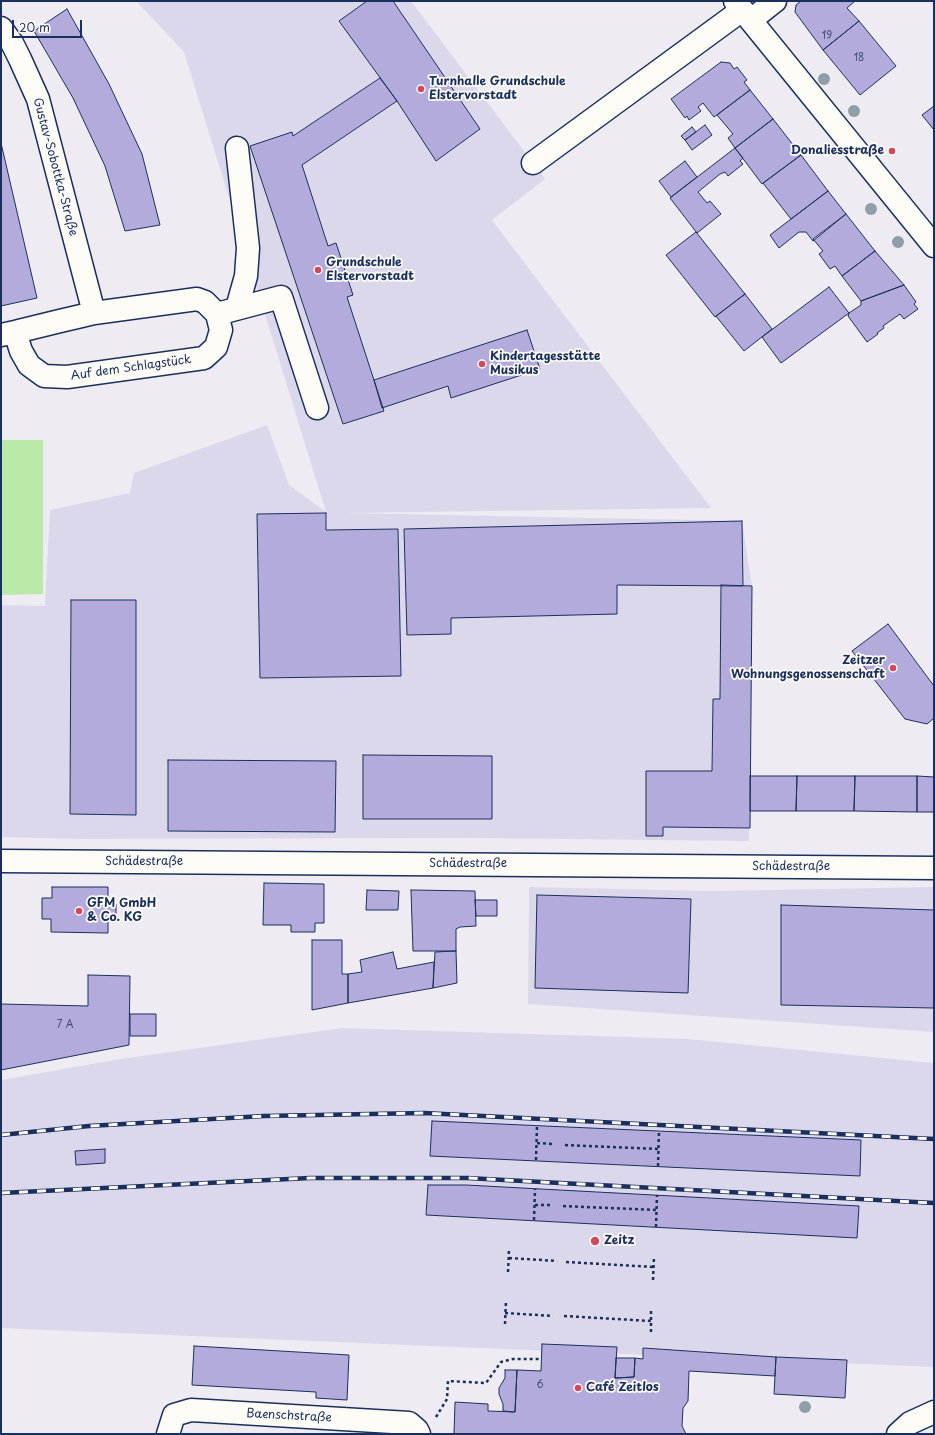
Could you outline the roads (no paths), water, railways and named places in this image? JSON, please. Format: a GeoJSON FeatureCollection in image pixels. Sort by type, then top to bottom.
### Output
{"type":"FeatureCollection","features":[{"type":"Feature","properties":{"kind":"street"},"geometry":{"type":"LineString","coordinates":[[533,163],[743,10],[775,1]]}},
{"type":"Feature","properties":{"kind":"street"},"geometry":{"type":"LineString","coordinates":[[743,10],[934,246]]}},
{"type":"Feature","properties":{"kind":"street","name":"Gustav-Sobottka-Straße"},"geometry":{"type":"LineString","coordinates":[[1,28],[12,43],[20,58],[38,99],[94,313]]}},
{"type":"Feature","properties":{"kind":"street"},"geometry":{"type":"LineString","coordinates":[[227,311],[246,276],[248,248],[237,148]]}},
{"type":"Feature","properties":{"kind":"street"},"geometry":{"type":"LineString","coordinates":[[227,311],[281,296],[317,408]]}},
{"type":"Feature","properties":{"kind":"street","name":"Auf dem Schlagstück"},"geometry":{"type":"LineString","coordinates":[[197,299],[227,311],[220,321],[220,338],[216,347],[204,358],[67,377],[44,376],[29,365],[8,333],[94,313],[197,299]]}},
{"type":"Feature","properties":{"kind":"street","name":"Schädestraße"},"geometry":{"type":"LineString","coordinates":[[1,861],[934,868]]}},
{"type":"Feature","properties":{"kind":"street","name":"Baenschstraße"},"geometry":{"type":"LineString","coordinates":[[168,1434],[174,1415],[191,1410],[409,1423],[418,1430],[426,1428]]}},
{"type":"Feature","properties":{"kind":"street"},"geometry":{"type":"LineString","coordinates":[[898,1434],[910,1423],[934,1412]]}},
{"type":"Feature","properties":{"kind":"railway"},"geometry":{"type":"LineString","coordinates":[[1,1135],[89,1126],[264,1116],[424,1113],[934,1139]]}},
{"type":"Feature","properties":{"kind":"railway"},"geometry":{"type":"LineString","coordinates":[[1,1193],[310,1178],[467,1178],[934,1203]]}},
{"type":"Feature","properties":{"kind":"place","name":"Turnhalle Grundschule Elstervorstadt"},"geometry":{"type":"Point","coordinates":[421,89]}},
{"type":"Feature","properties":{"kind":"place","name":"Donaliesstraße"},"geometry":{"type":"Point","coordinates":[892,151]}},
{"type":"Feature","properties":{"kind":"place","name":"Grundschule Elstervorstadt"},"geometry":{"type":"Point","coordinates":[318,270]}},
{"type":"Feature","properties":{"kind":"place","name":"Kindertagesstätte Musikus"},"geometry":{"type":"Point","coordinates":[482,364]}},
{"type":"Feature","properties":{"kind":"place","name":"Zeitzer Wohnungsgenossenschaft"},"geometry":{"type":"Point","coordinates":[893,668]}},
{"type":"Feature","properties":{"kind":"place","name":"GFM GmbH & Co. KG"},"geometry":{"type":"Point","coordinates":[79,911]}},
{"type":"Feature","properties":{"kind":"place","name":"Zeitz"},"geometry":{"type":"Point","coordinates":[595,1241]}},
{"type":"Feature","properties":{"kind":"place","name":"Café Zeitlos"},"geometry":{"type":"Point","coordinates":[578,1388]}}]}
